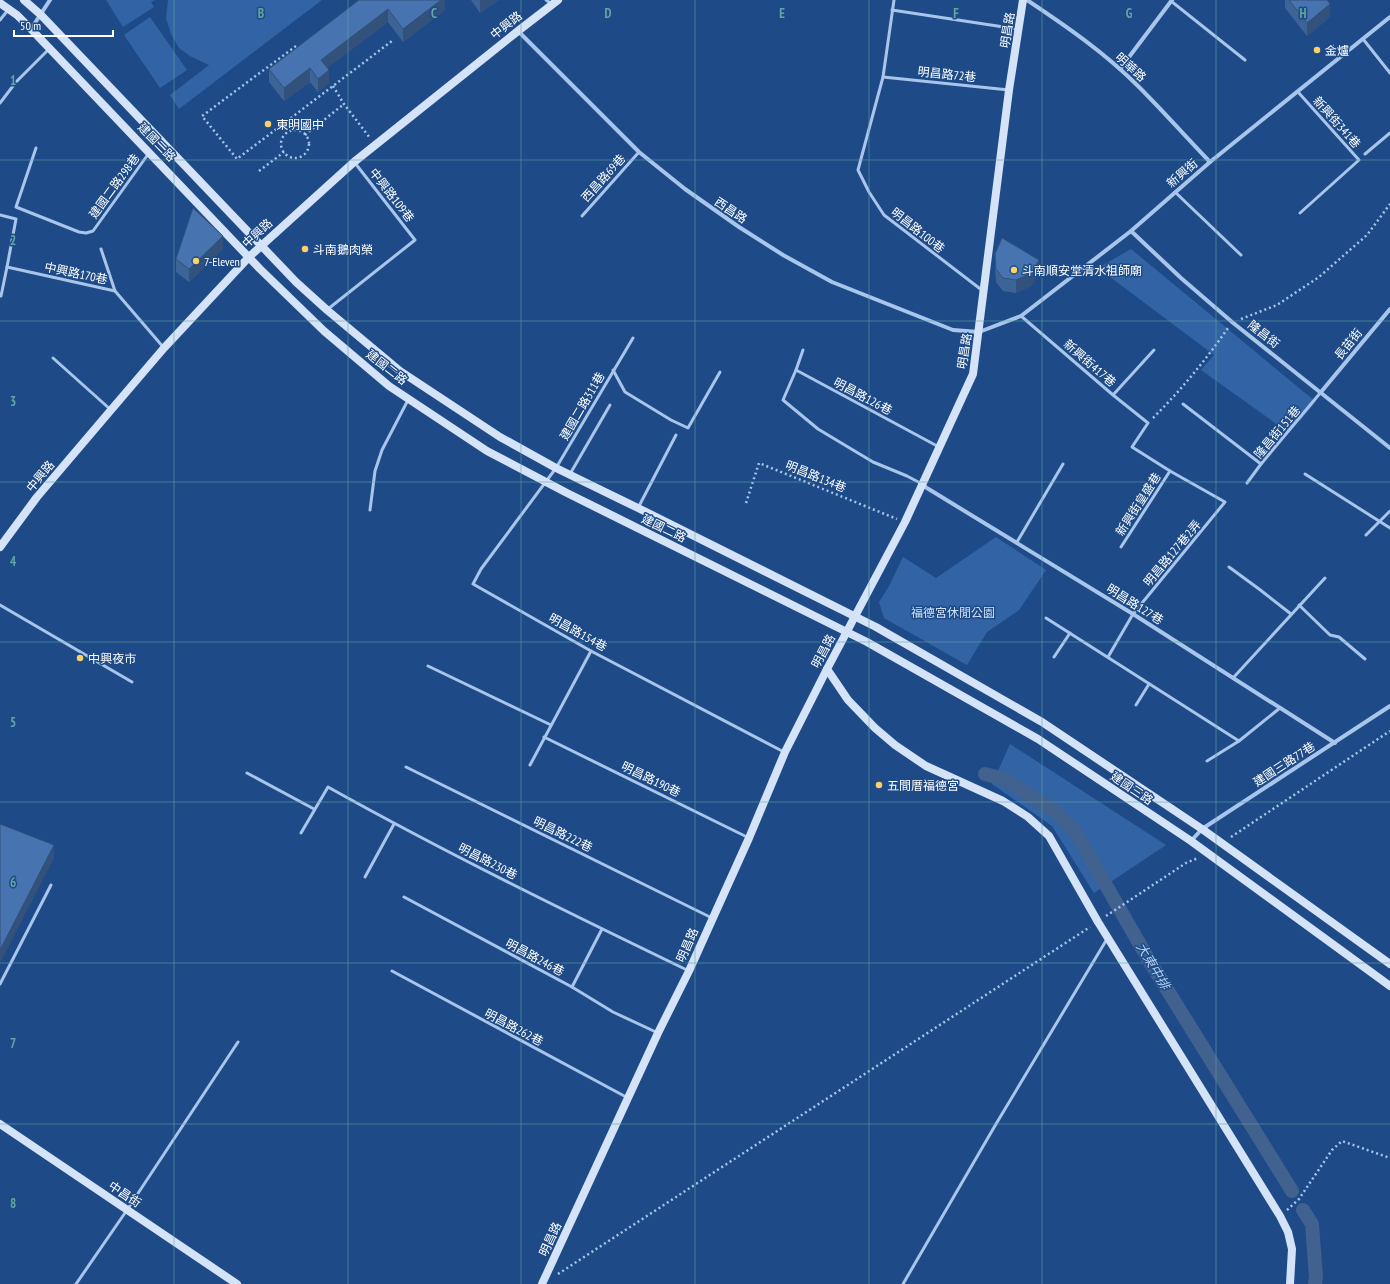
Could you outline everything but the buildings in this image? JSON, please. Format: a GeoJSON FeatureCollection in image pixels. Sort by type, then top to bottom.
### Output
{"type":"FeatureCollection","features":[{"type":"Feature","properties":{"kind":"street","name":"建國二路"},"geometry":{"type":"LineString","coordinates":[[24,0],[41,15],[296,282],[400,371],[500,437],[556,468],[855,617]]}},
{"type":"Feature","properties":{"kind":"street"},"geometry":{"type":"LineString","coordinates":[[31,29],[50,0]]}},
{"type":"Feature","properties":{"kind":"street","name":"明昌路"},"geometry":{"type":"LineString","coordinates":[[542,1284],[658,1033],[689,971],[749,838],[785,752],[905,522],[973,374],[1009,90],[1023,0]]}},
{"type":"Feature","properties":{"kind":"street","name":"明華路"},"geometry":{"type":"LineString","coordinates":[[1027,0],[1073,31],[1120,70],[1138,86],[1210,162]]}},
{"type":"Feature","properties":{"kind":"street","name":"中興路"},"geometry":{"type":"LineString","coordinates":[[0,547],[37,497],[164,348],[249,257],[354,162],[552,1]]}},
{"type":"Feature","properties":{"kind":"street"},"geometry":{"type":"LineString","coordinates":[[1120,70],[1172,1]]}},
{"type":"Feature","properties":{"kind":"street","name":"建國二路"},"geometry":{"type":"LineString","coordinates":[[0,3],[31,29],[249,257],[324,331],[389,386],[487,451],[545,482],[847,632]]}},
{"type":"Feature","properties":{"kind":"street","name":"新興街"},"geometry":{"type":"LineString","coordinates":[[979,332],[1021,316],[1131,230],[1210,162],[1390,17]]}},
{"type":"Feature","properties":{"kind":"street","name":"西昌路"},"geometry":{"type":"LineString","coordinates":[[518,30],[639,152],[710,208],[783,255],[832,282],[953,330],[979,332]]}},
{"type":"Feature","properties":{"kind":"street","name":"隆昌街"},"geometry":{"type":"LineString","coordinates":[[1131,230],[1181,278],[1232,322],[1390,448]]}},
{"type":"Feature","properties":{"kind":"street","name":"長苗街"},"geometry":{"type":"LineString","coordinates":[[1321,392],[1390,309]]}},
{"type":"Feature","properties":{"kind":"street","name":"明昌路127巷"},"geometry":{"type":"LineString","coordinates":[[922,484],[1133,614],[1335,743]]}},
{"type":"Feature","properties":{"kind":"street","name":"建國三路"},"geometry":{"type":"LineString","coordinates":[[855,617],[876,627],[1042,722],[1202,829],[1390,964]]}},
{"type":"Feature","properties":{"kind":"street","name":"建國三路"},"geometry":{"type":"LineString","coordinates":[[847,632],[1038,739],[1191,841],[1390,986]]}},
{"type":"Feature","properties":{"kind":"street"},"geometry":{"type":"LineString","coordinates":[[827,669],[848,700],[875,728],[895,745],[926,766],[1003,801],[1028,817],[1050,836],[1098,922],[1280,1216],[1288,1232],[1292,1249],[1290,1284]]}},
{"type":"Feature","properties":{"kind":"street","name":"建國三路77巷"},"geometry":{"type":"LineString","coordinates":[[1191,841],[1202,829],[1390,706]]}},
{"type":"Feature","properties":{"kind":"street","name":"中昌街"},"geometry":{"type":"LineString","coordinates":[[0,1124],[238,1284]]}},
{"type":"Feature","properties":{"kind":"lane","name":"明昌路100巷"},"geometry":{"type":"LineString","coordinates":[[894,0],[883,77],[858,170],[868,192],[884,215],[983,291]]}},
{"type":"Feature","properties":{"kind":"lane"},"geometry":{"type":"LineString","coordinates":[[1172,1],[1245,60]]}},
{"type":"Feature","properties":{"kind":"lane"},"geometry":{"type":"LineString","coordinates":[[0,20],[9,9]]}},
{"type":"Feature","properties":{"kind":"lane"},"geometry":{"type":"LineString","coordinates":[[892,10],[1019,29]]}},
{"type":"Feature","properties":{"kind":"lane"},"geometry":{"type":"LineString","coordinates":[[1363,39],[1390,73]]}},
{"type":"Feature","properties":{"kind":"lane"},"geometry":{"type":"LineString","coordinates":[[0,103],[16,82],[50,49]]}},
{"type":"Feature","properties":{"kind":"lane","name":"明昌路72巷"},"geometry":{"type":"LineString","coordinates":[[883,77],[1009,90]]}},
{"type":"Feature","properties":{"kind":"lane","name":"新興街341巷"},"geometry":{"type":"LineString","coordinates":[[1298,92],[1359,160],[1300,213]]}},
{"type":"Feature","properties":{"kind":"lane"},"geometry":{"type":"LineString","coordinates":[[1365,154],[1390,133]]}},
{"type":"Feature","properties":{"kind":"lane","name":"建國二路298巷"},"geometry":{"type":"LineString","coordinates":[[36,148],[16,207],[79,232],[86,233],[93,231],[150,152]]}},
{"type":"Feature","properties":{"kind":"lane","name":"西昌路69巷"},"geometry":{"type":"LineString","coordinates":[[582,216],[639,152]]}},
{"type":"Feature","properties":{"kind":"lane","name":"中興路109巷"},"geometry":{"type":"LineString","coordinates":[[327,310],[415,240],[354,162]]}},
{"type":"Feature","properties":{"kind":"lane"},"geometry":{"type":"LineString","coordinates":[[1175,192],[1241,255]]}},
{"type":"Feature","properties":{"kind":"lane"},"geometry":{"type":"LineString","coordinates":[[0,215],[16,219],[1,296]]}},
{"type":"Feature","properties":{"kind":"lane"},"geometry":{"type":"LineString","coordinates":[[101,249],[115,291]]}},
{"type":"Feature","properties":{"kind":"lane","name":"中興路170巷"},"geometry":{"type":"LineString","coordinates":[[7,267],[115,291],[164,348]]}},
{"type":"Feature","properties":{"kind":"lane","name":"新興街417巷"},"geometry":{"type":"LineString","coordinates":[[1021,316],[1148,423]]}},
{"type":"Feature","properties":{"kind":"lane","name":"建國二路311巷"},"geometry":{"type":"LineString","coordinates":[[545,482],[556,468],[633,338]]}},
{"type":"Feature","properties":{"kind":"lane"},"geometry":{"type":"LineString","coordinates":[[802,350],[796,370],[783,400],[818,429],[873,462],[922,484]]}},
{"type":"Feature","properties":{"kind":"lane"},"geometry":{"type":"LineString","coordinates":[[1113,395],[1154,350]]}},
{"type":"Feature","properties":{"kind":"lane"},"geometry":{"type":"LineString","coordinates":[[53,358],[111,410]]}},
{"type":"Feature","properties":{"kind":"lane"},"geometry":{"type":"LineString","coordinates":[[613,370],[625,392],[671,420],[688,428],[720,372]]}},
{"type":"Feature","properties":{"kind":"lane","name":"明昌路126巷"},"geometry":{"type":"LineString","coordinates":[[796,370],[940,448]]}},
{"type":"Feature","properties":{"kind":"lane","name":"隆昌街151巷"},"geometry":{"type":"LineString","coordinates":[[1247,483],[1321,392]]}},
{"type":"Feature","properties":{"kind":"lane"},"geometry":{"type":"LineString","coordinates":[[370,510],[375,471],[382,450],[409,399]]}},
{"type":"Feature","properties":{"kind":"lane"},"geometry":{"type":"LineString","coordinates":[[1183,404],[1261,464]]}},
{"type":"Feature","properties":{"kind":"lane"},"geometry":{"type":"LineString","coordinates":[[570,474],[610,405]]}},
{"type":"Feature","properties":{"kind":"lane","name":"新興街皇盛巷"},"geometry":{"type":"LineString","coordinates":[[1148,423],[1132,447],[1170,471],[1226,502]]}},
{"type":"Feature","properties":{"kind":"lane"},"geometry":{"type":"LineString","coordinates":[[638,508],[676,435]]}},
{"type":"Feature","properties":{"kind":"lane"},"geometry":{"type":"LineString","coordinates":[[1017,542],[1063,464]]}},
{"type":"Feature","properties":{"kind":"lane","name":"新興街皇盛巷"},"geometry":{"type":"LineString","coordinates":[[1121,547],[1170,471]]}},
{"type":"Feature","properties":{"kind":"lane"},"geometry":{"type":"LineString","coordinates":[[1305,474],[1390,528]]}},
{"type":"Feature","properties":{"kind":"lane","name":"明昌路154巷"},"geometry":{"type":"LineString","coordinates":[[545,482],[481,569],[473,584],[591,650],[785,752]]}},
{"type":"Feature","properties":{"kind":"lane","name":"明昌路127巷2弄"},"geometry":{"type":"LineString","coordinates":[[1108,657],[1133,614],[1226,502]]}},
{"type":"Feature","properties":{"kind":"lane"},"geometry":{"type":"LineString","coordinates":[[1366,535],[1390,511]]}},
{"type":"Feature","properties":{"kind":"lane"},"geometry":{"type":"LineString","coordinates":[[1229,567],[1291,614]]}},
{"type":"Feature","properties":{"kind":"lane"},"geometry":{"type":"LineString","coordinates":[[1233,678],[1325,578]]}},
{"type":"Feature","properties":{"kind":"lane"},"geometry":{"type":"LineString","coordinates":[[0,605],[132,682]]}},
{"type":"Feature","properties":{"kind":"lane"},"geometry":{"type":"LineString","coordinates":[[1299,605],[1330,635],[1339,637],[1365,659]]}},
{"type":"Feature","properties":{"kind":"lane"},"geometry":{"type":"LineString","coordinates":[[1046,618],[1239,741]]}},
{"type":"Feature","properties":{"kind":"lane"},"geometry":{"type":"LineString","coordinates":[[1054,657],[1070,633]]}},
{"type":"Feature","properties":{"kind":"lane"},"geometry":{"type":"LineString","coordinates":[[530,765],[591,650]]}},
{"type":"Feature","properties":{"kind":"lane"},"geometry":{"type":"LineString","coordinates":[[428,666],[551,725]]}},
{"type":"Feature","properties":{"kind":"lane"},"geometry":{"type":"LineString","coordinates":[[1136,704],[1149,684]]}},
{"type":"Feature","properties":{"kind":"lane"},"geometry":{"type":"LineString","coordinates":[[1208,761],[1239,741],[1280,708]]}},
{"type":"Feature","properties":{"kind":"lane","name":"明昌路190巷"},"geometry":{"type":"LineString","coordinates":[[544,737],[749,838]]}},
{"type":"Feature","properties":{"kind":"lane","name":"明昌路222巷"},"geometry":{"type":"LineString","coordinates":[[406,767],[712,918]]}},
{"type":"Feature","properties":{"kind":"lane"},"geometry":{"type":"LineString","coordinates":[[247,773],[314,809]]}},
{"type":"Feature","properties":{"kind":"lane","name":"明昌路230巷"},"geometry":{"type":"LineString","coordinates":[[301,832],[328,787],[394,824],[602,929],[689,971]]}},
{"type":"Feature","properties":{"kind":"lane"},"geometry":{"type":"LineString","coordinates":[[365,877],[394,824]]}},
{"type":"Feature","properties":{"kind":"lane"},"geometry":{"type":"LineString","coordinates":[[0,984],[51,885]]}},
{"type":"Feature","properties":{"kind":"lane","name":"明昌路246巷"},"geometry":{"type":"LineString","coordinates":[[404,897],[572,987],[613,1012],[658,1033]]}},
{"type":"Feature","properties":{"kind":"lane"},"geometry":{"type":"LineString","coordinates":[[572,987],[602,929]]}},
{"type":"Feature","properties":{"kind":"lane"},"geometry":{"type":"LineString","coordinates":[[903,1284],[996,1124],[1108,938]]}},
{"type":"Feature","properties":{"kind":"lane","name":"明昌路262巷"},"geometry":{"type":"LineString","coordinates":[[392,971],[628,1098]]}},
{"type":"Feature","properties":{"kind":"lane"},"geometry":{"type":"LineString","coordinates":[[76,1284],[127,1210],[238,1042]]}},
{"type":"Feature","properties":{"kind":"path"},"geometry":{"type":"LineString","coordinates":[[296,46],[202,116],[237,159],[392,41]]}},
{"type":"Feature","properties":{"kind":"path"},"geometry":{"type":"LineString","coordinates":[[333,86],[344,104],[375,145]]}},
{"type":"Feature","properties":{"kind":"path"},"geometry":{"type":"LineString","coordinates":[[305,135],[344,104]]}},
{"type":"Feature","properties":{"kind":"path"},"geometry":{"type":"LineString","coordinates":[[282,124],[288,132]]}},
{"type":"Feature","properties":{"kind":"path"},"geometry":{"type":"LineString","coordinates":[[297,131],[305,135],[308,143],[306,151],[295,158],[287,156],[281,144],[282,139],[288,132],[297,131]]}},
{"type":"Feature","properties":{"kind":"path"},"geometry":{"type":"LineString","coordinates":[[259,171],[284,152]]}},
{"type":"Feature","properties":{"kind":"path"},"geometry":{"type":"LineString","coordinates":[[1148,423],[1180,391],[1207,358],[1232,322],[1277,305],[1319,277],[1367,236],[1390,204]]}},
{"type":"Feature","properties":{"kind":"path","name":"明昌路134巷"},"geometry":{"type":"LineString","coordinates":[[746,503],[759,463],[905,522]]}},
{"type":"Feature","properties":{"kind":"path"},"geometry":{"type":"LineString","coordinates":[[1222,844],[1390,731]]}},
{"type":"Feature","properties":{"kind":"path"},"geometry":{"type":"LineString","coordinates":[[556,1275],[1186,864],[1208,853]]}},
{"type":"Feature","properties":{"kind":"path"},"geometry":{"type":"LineString","coordinates":[[1280,1216],[1299,1200],[1332,1150],[1342,1141],[1390,1158]]}},
{"type":"Feature","properties":{"kind":"green space"},"geometry":{"type":"Polygon","coordinates":[[[106,0],[155,0],[151,2],[154,7],[123,27],[106,0]]]}},
{"type":"Feature","properties":{"kind":"green space"},"geometry":{"type":"Polygon","coordinates":[[[168,0],[322,0],[179,109],[170,95],[209,65],[190,56],[179,48],[171,34],[166,18],[168,0]]]}},
{"type":"Feature","properties":{"kind":"green space"},"geometry":{"type":"Polygon","coordinates":[[[150,17],[187,70],[160,88],[124,35],[150,17]]]}},
{"type":"Feature","properties":{"kind":"green space"},"geometry":{"type":"Polygon","coordinates":[[[1131,249],[1316,402],[1289,433],[1201,370],[1214,355],[1098,268],[1131,249]]]}},
{"type":"Feature","properties":{"kind":"green space","name":"福德宮休閒公園"},"geometry":{"type":"Polygon","coordinates":[[[996,537],[1046,570],[1019,610],[987,632],[967,665],[884,618],[879,602],[889,586],[903,557],[936,578],[996,537]]]}},
{"type":"Feature","properties":{"kind":"green space"},"geometry":{"type":"Polygon","coordinates":[[[1010,744],[1166,845],[1094,893],[1052,826],[992,784],[1010,744]]]}},
{"type":"Feature","properties":{"kind":"waterway","name":"大東中排"},"geometry":{"type":"LineString","coordinates":[[985,774],[1004,779],[1056,812],[1076,833],[1150,962],[1292,1191]]}},
{"type":"Feature","properties":{"kind":"waterway","name":"大東中排"},"geometry":{"type":"LineString","coordinates":[[1303,1210],[1312,1224],[1316,1277],[1315,1284]]}},
{"type":"Feature","properties":{"kind":"place","name":"金爐"},"geometry":{"type":"Point","coordinates":[1317,50]}},
{"type":"Feature","properties":{"kind":"place","name":"東明國中"},"geometry":{"type":"Point","coordinates":[268,124]}},
{"type":"Feature","properties":{"kind":"place","name":"斗南鵝肉榮"},"geometry":{"type":"Point","coordinates":[305,249]}},
{"type":"Feature","properties":{"kind":"place","name":"7-Eleven"},"geometry":{"type":"Point","coordinates":[196,261]}},
{"type":"Feature","properties":{"kind":"place","name":"斗南順安堂清水祖師廟"},"geometry":{"type":"Point","coordinates":[1014,270]}},
{"type":"Feature","properties":{"kind":"place","name":"中興夜市"},"geometry":{"type":"Point","coordinates":[80,658]}},
{"type":"Feature","properties":{"kind":"place","name":"五間厝福德宮"},"geometry":{"type":"Point","coordinates":[879,785]}}]}
